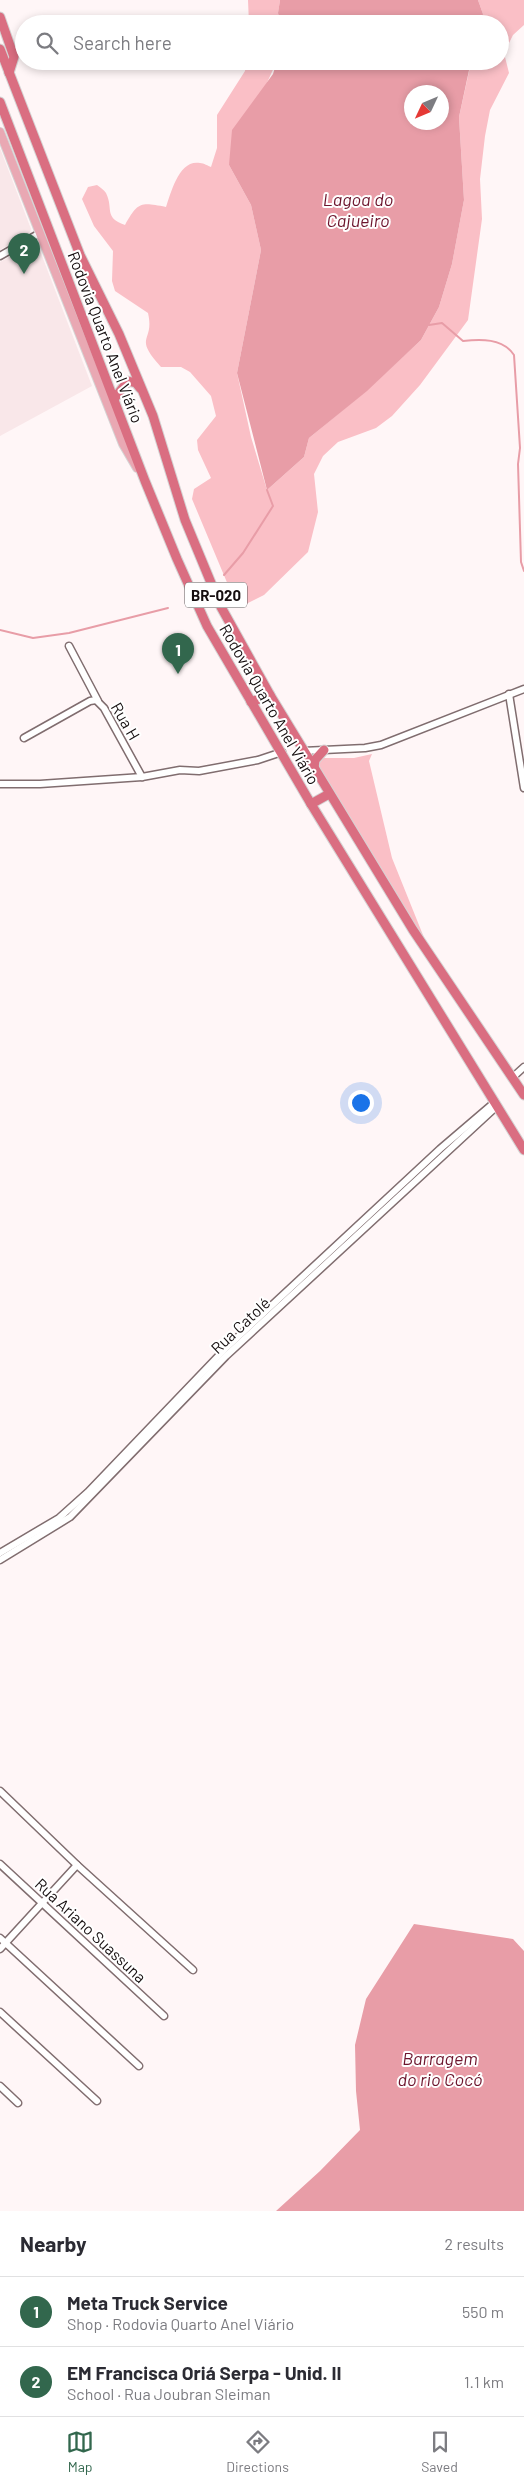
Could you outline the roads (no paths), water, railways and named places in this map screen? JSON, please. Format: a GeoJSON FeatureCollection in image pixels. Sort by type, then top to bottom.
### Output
{"type":"FeatureCollection","features":[{"type":"Feature","properties":{"kind":"highway"},"geometry":{"type":"LineString","coordinates":[[0,17],[14,57],[8,73]]}},
{"type":"Feature","properties":{"kind":"highway","name":"Rodovia Quarto Anel Viário"},"geometry":{"type":"LineString","coordinates":[[0,49],[80,255],[119,334],[143,392],[200,557],[221,607],[303,751],[413,930],[524,1095]]}},
{"type":"Feature","properties":{"kind":"highway","name":"Rodovia Quarto Anel Viário"},"geometry":{"type":"LineString","coordinates":[[0,102],[145,481],[176,559],[207,626],[311,804],[524,1150]]}},
{"type":"Feature","properties":{"kind":"highway"},"geometry":{"type":"LineString","coordinates":[[114,399],[121,387],[128,381],[136,383],[143,392]]}},
{"type":"Feature","properties":{"kind":"highway"},"geometry":{"type":"LineString","coordinates":[[252,702],[270,695]]}},
{"type":"Feature","properties":{"kind":"highway"},"geometry":{"type":"LineString","coordinates":[[314,768],[315,760],[324,750]]}},
{"type":"Feature","properties":{"kind":"highway"},"geometry":{"type":"LineString","coordinates":[[311,804],[329,794]]}},
{"type":"Feature","properties":{"kind":"main road","name":"BR-020"},"geometry":{"type":"LineString","coordinates":[[0,132],[123,444],[145,481]]}},
{"type":"Feature","properties":{"kind":"street"},"geometry":{"type":"LineString","coordinates":[[0,256],[40,232]]}},
{"type":"Feature","properties":{"kind":"street"},"geometry":{"type":"LineString","coordinates":[[68,646],[98,701]]}},
{"type":"Feature","properties":{"kind":"street"},"geometry":{"type":"LineString","coordinates":[[303,751],[365,748],[382,744],[524,689]]}},
{"type":"Feature","properties":{"kind":"street"},"geometry":{"type":"LineString","coordinates":[[509,694],[524,788]]}},
{"type":"Feature","properties":{"kind":"street","name":"Rua H"},"geometry":{"type":"LineString","coordinates":[[24,738],[90,701],[98,701],[142,777]]}},
{"type":"Feature","properties":{"kind":"street"},"geometry":{"type":"LineString","coordinates":[[0,784],[40,784],[142,777],[180,770],[199,771],[258,760],[282,752]]}},
{"type":"Feature","properties":{"kind":"street"},"geometry":{"type":"LineString","coordinates":[[513,1077],[524,1067]]}},
{"type":"Feature","properties":{"kind":"street","name":"Rua Catolé"},"geometry":{"type":"LineString","coordinates":[[0,1560],[63,1523],[227,1346],[293,1291],[440,1149],[496,1104]]}},
{"type":"Feature","properties":{"kind":"street","name":"Rua Catolé"},"geometry":{"type":"LineString","coordinates":[[0,1553],[59,1518],[100,1484]]}},
{"type":"Feature","properties":{"kind":"street"},"geometry":{"type":"LineString","coordinates":[[0,1791],[77,1865],[193,1970]]}},
{"type":"Feature","properties":{"kind":"street","name":"Rua Ariano Suassuna"},"geometry":{"type":"LineString","coordinates":[[0,1864],[164,2016]]}},
{"type":"Feature","properties":{"kind":"street"},"geometry":{"type":"LineString","coordinates":[[0,1948],[3,1940],[42,1903],[77,1865]]}},
{"type":"Feature","properties":{"kind":"street"},"geometry":{"type":"LineString","coordinates":[[3,1940],[139,2066]]}},
{"type":"Feature","properties":{"kind":"street"},"geometry":{"type":"LineString","coordinates":[[0,2012],[97,2101]]}},
{"type":"Feature","properties":{"kind":"street"},"geometry":{"type":"LineString","coordinates":[[0,2086],[18,2103]]}},
{"type":"Feature","properties":{"kind":"water"},"geometry":{"type":"Polygon","coordinates":[[[280,0],[478,0],[483,14],[279,15],[280,0]]]}},
{"type":"Feature","properties":{"kind":"water","name":"Lagoa do Cajueiro"},"geometry":{"type":"Polygon","coordinates":[[[274,70],[469,70],[459,117],[464,200],[452,264],[439,307],[421,340],[367,391],[309,438],[304,457],[267,490],[237,373],[261,250],[251,205],[229,165],[232,130],[274,70]]]}},
{"type":"Feature","properties":{"kind":"water","name":"Barragem do rio Cocó"},"geometry":{"type":"Polygon","coordinates":[[[414,1924],[513,1939],[524,1951],[524,2211],[276,2211],[320,2171],[360,2130],[356,2091],[355,2045],[366,1999],[414,1924]]]}},
{"type":"Feature","properties":{"kind":"waterway"},"geometry":{"type":"LineString","coordinates":[[429,325],[442,323],[463,341],[491,341],[504,345],[514,355],[520,448],[518,464],[521,562],[524,571]]}},
{"type":"Feature","properties":{"kind":"waterway"},"geometry":{"type":"LineString","coordinates":[[224,575],[243,553],[273,506],[267,490]]}},
{"type":"Feature","properties":{"kind":"waterway"},"geometry":{"type":"LineString","coordinates":[[0,630],[33,638],[69,633],[168,608]]}},
{"type":"Feature","properties":{"kind":"place","name":"EM Francisca Oriá Serpa - Unid. II"},"geometry":{"type":"Point","coordinates":[24,274]}},
{"type":"Feature","properties":{"kind":"place","name":"Meta Truck Service"},"geometry":{"type":"Point","coordinates":[178,674]}}]}
